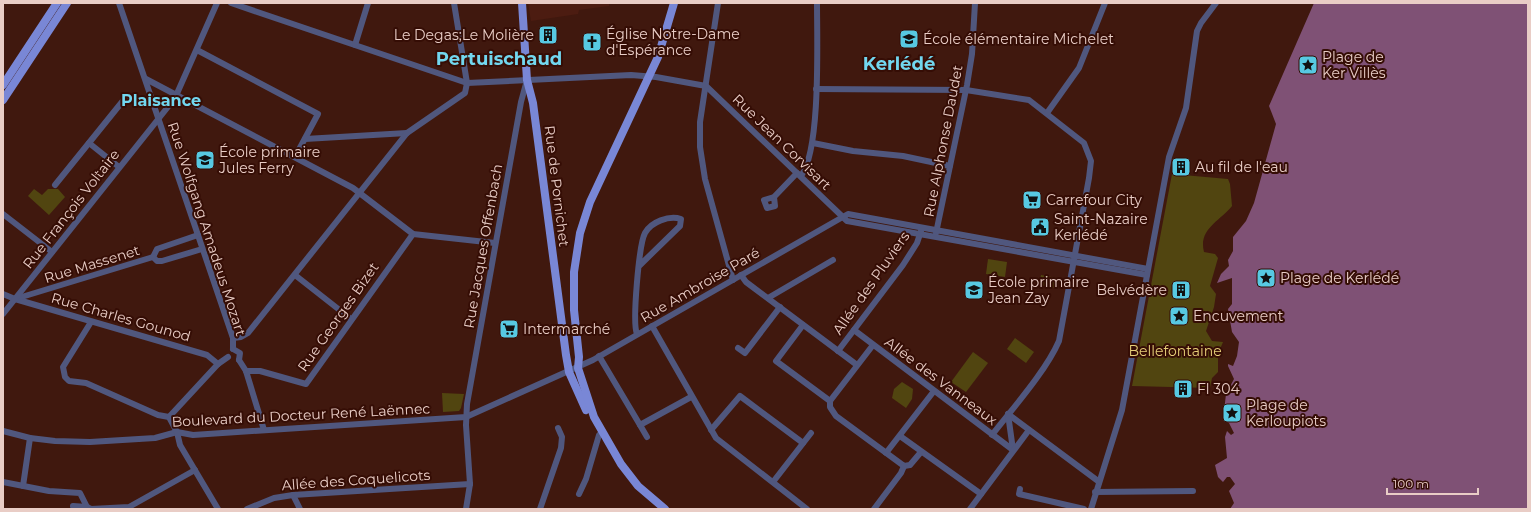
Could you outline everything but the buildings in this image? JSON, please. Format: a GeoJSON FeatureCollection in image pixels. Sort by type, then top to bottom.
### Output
{"type":"FeatureCollection","features":[{"type":"Feature","properties":{"kind":"main road"},"geometry":{"type":"LineString","coordinates":[[3,85],[57,3]]}},
{"type":"Feature","properties":{"kind":"main road"},"geometry":{"type":"LineString","coordinates":[[3,100],[67,3]]}},
{"type":"Feature","properties":{"kind":"main road","name":"Rue de Pornichet"},"geometry":{"type":"LineString","coordinates":[[522,3],[527,80],[533,103],[569,372],[599,435],[623,471],[657,509]]}},
{"type":"Feature","properties":{"kind":"main road"},"geometry":{"type":"LineString","coordinates":[[665,509],[638,486],[621,464],[600,431],[587,400],[578,368],[579,357],[574,310],[574,272],[580,233],[595,190],[649,76],[666,35],[674,3]]}},
{"type":"Feature","properties":{"kind":"street","name":"Rue Wolfgang Amadeus Mozart"},"geometry":{"type":"LineString","coordinates":[[119,3],[233,338],[233,349]]}},
{"type":"Feature","properties":{"kind":"street","name":"Rue François Voltaire"},"geometry":{"type":"LineString","coordinates":[[3,314],[177,95],[217,3]]}},
{"type":"Feature","properties":{"kind":"street"},"geometry":{"type":"LineString","coordinates":[[231,3],[467,83],[649,76],[706,86]]}},
{"type":"Feature","properties":{"kind":"street"},"geometry":{"type":"LineString","coordinates":[[355,45],[368,3]]}},
{"type":"Feature","properties":{"kind":"street"},"geometry":{"type":"LineString","coordinates":[[233,338],[246,335],[344,215],[359,192],[367,185],[407,134],[465,93],[467,83],[454,3]]}},
{"type":"Feature","properties":{"kind":"street"},"geometry":{"type":"LineString","coordinates":[[718,3],[700,122],[700,147],[705,179],[733,280]]}},
{"type":"Feature","properties":{"kind":"street"},"geometry":{"type":"LineString","coordinates":[[774,198],[807,168],[813,143],[816,89],[817,3]]}},
{"type":"Feature","properties":{"kind":"street","name":"Rue Alphonse Daudet"},"geometry":{"type":"LineString","coordinates":[[936,233],[966,90],[972,54],[975,3]]}},
{"type":"Feature","properties":{"kind":"street"},"geometry":{"type":"LineString","coordinates":[[1047,113],[1079,68],[1106,3]]}},
{"type":"Feature","properties":{"kind":"street"},"geometry":{"type":"LineString","coordinates":[[1090,509],[1122,410],[1169,157],[1186,108],[1197,32],[1201,23],[1216,3]]}},
{"type":"Feature","properties":{"kind":"street"},"geometry":{"type":"LineString","coordinates":[[197,50],[318,114],[295,158]]}},
{"type":"Feature","properties":{"kind":"street"},"geometry":{"type":"LineString","coordinates":[[146,80],[359,192],[413,234],[495,243]]}},
{"type":"Feature","properties":{"kind":"street","name":"Rue Jacques Offenbach"},"geometry":{"type":"LineString","coordinates":[[466,509],[470,484],[466,417],[495,243],[521,102],[527,80]]}},
{"type":"Feature","properties":{"kind":"street","name":"Rue Jean Corvisart"},"geometry":{"type":"LineString","coordinates":[[706,86],[842,216]]}},
{"type":"Feature","properties":{"kind":"street"},"geometry":{"type":"LineString","coordinates":[[816,89],[966,90],[1028,100],[1047,113],[1084,143],[1091,161],[1061,333],[1055,350],[992,434]]}},
{"type":"Feature","properties":{"kind":"street"},"geometry":{"type":"LineString","coordinates":[[55,185],[126,97]]}},
{"type":"Feature","properties":{"kind":"street"},"geometry":{"type":"LineString","coordinates":[[304,139],[407,134]]}},
{"type":"Feature","properties":{"kind":"street"},"geometry":{"type":"LineString","coordinates":[[89,143],[119,167]]}},
{"type":"Feature","properties":{"kind":"street"},"geometry":{"type":"LineString","coordinates":[[813,143],[853,151],[903,156],[950,166]]}},
{"type":"Feature","properties":{"kind":"street"},"geometry":{"type":"LineString","coordinates":[[3,214],[52,252]]}},
{"type":"Feature","properties":{"kind":"street"},"geometry":{"type":"LineString","coordinates":[[842,216],[847,221],[936,233],[1147,272]]}},
{"type":"Feature","properties":{"kind":"street","name":"Rue Ambroise Paré"},"geometry":{"type":"LineString","coordinates":[[569,372],[733,280],[842,216]]}},
{"type":"Feature","properties":{"kind":"street"},"geometry":{"type":"LineString","coordinates":[[637,334],[634,324],[640,266],[643,238],[650,226],[669,217],[680,219],[680,226],[640,266]]}},
{"type":"Feature","properties":{"kind":"street","name":"Allée des Pluviers"},"geometry":{"type":"LineString","coordinates":[[838,351],[902,265],[917,243],[921,231]]}},
{"type":"Feature","properties":{"kind":"street","name":"Rue Georges Bizet"},"geometry":{"type":"LineString","coordinates":[[246,371],[260,371],[306,384],[413,234]]}},
{"type":"Feature","properties":{"kind":"street"},"geometry":{"type":"LineString","coordinates":[[198,235],[157,249],[153,257],[157,261],[162,261],[202,249]]}},
{"type":"Feature","properties":{"kind":"street","name":"Rue Massenet"},"geometry":{"type":"LineString","coordinates":[[15,299],[153,257]]}},
{"type":"Feature","properties":{"kind":"street"},"geometry":{"type":"LineString","coordinates":[[768,298],[833,260]]}},
{"type":"Feature","properties":{"kind":"street"},"geometry":{"type":"LineString","coordinates":[[295,275],[351,319]]}},
{"type":"Feature","properties":{"kind":"street"},"geometry":{"type":"LineString","coordinates":[[741,275],[746,282],[857,365]]}},
{"type":"Feature","properties":{"kind":"street","name":"Rue Charles Gounod"},"geometry":{"type":"LineString","coordinates":[[3,294],[91,322],[207,355],[218,364]]}},
{"type":"Feature","properties":{"kind":"street"},"geometry":{"type":"LineString","coordinates":[[738,348],[745,353],[780,307]]}},
{"type":"Feature","properties":{"kind":"street"},"geometry":{"type":"LineString","coordinates":[[91,322],[63,367],[65,377],[69,381],[86,383],[158,415],[169,416]]}},
{"type":"Feature","properties":{"kind":"street"},"geometry":{"type":"LineString","coordinates":[[803,324],[776,361],[830,401]]}},
{"type":"Feature","properties":{"kind":"street"},"geometry":{"type":"LineString","coordinates":[[652,326],[716,438],[807,509]]}},
{"type":"Feature","properties":{"kind":"street","name":"Allée des Vanneaux"},"geometry":{"type":"LineString","coordinates":[[854,330],[1013,450]]}},
{"type":"Feature","properties":{"kind":"street"},"geometry":{"type":"LineString","coordinates":[[873,345],[830,401],[830,407],[836,416],[904,466],[910,465],[921,452]]}},
{"type":"Feature","properties":{"kind":"street"},"geometry":{"type":"LineString","coordinates":[[169,416],[218,364],[228,357],[229,353],[233,349],[240,353],[239,360],[246,371],[264,430]]}},
{"type":"Feature","properties":{"kind":"street"},"geometry":{"type":"LineString","coordinates":[[599,356],[647,437]]}},
{"type":"Feature","properties":{"kind":"street"},"geometry":{"type":"LineString","coordinates":[[228,357],[232,361],[239,360]]}},
{"type":"Feature","properties":{"kind":"street","name":"Boulevard du Docteur René Laënnec"},"geometry":{"type":"LineString","coordinates":[[3,431],[30,438],[55,441],[90,442],[155,438],[177,432],[193,435],[466,417],[569,372]]}},
{"type":"Feature","properties":{"kind":"street"},"geometry":{"type":"LineString","coordinates":[[886,453],[934,391]]}},
{"type":"Feature","properties":{"kind":"street"},"geometry":{"type":"LineString","coordinates":[[711,430],[740,396],[804,443]]}},
{"type":"Feature","properties":{"kind":"street"},"geometry":{"type":"LineString","coordinates":[[640,425],[692,397]]}},
{"type":"Feature","properties":{"kind":"street"},"geometry":{"type":"LineString","coordinates":[[1008,414],[1098,481]]}},
{"type":"Feature","properties":{"kind":"street"},"geometry":{"type":"LineString","coordinates":[[1008,414],[1013,450]]}},
{"type":"Feature","properties":{"kind":"street"},"geometry":{"type":"LineString","coordinates":[[169,416],[177,432],[180,444],[218,509]]}},
{"type":"Feature","properties":{"kind":"street"},"geometry":{"type":"LineString","coordinates":[[540,509],[562,448],[562,437],[558,428]]}},
{"type":"Feature","properties":{"kind":"street"},"geometry":{"type":"LineString","coordinates":[[970,509],[1029,430]]}},
{"type":"Feature","properties":{"kind":"street"},"geometry":{"type":"LineString","coordinates":[[773,482],[812,433]]}},
{"type":"Feature","properties":{"kind":"street"},"geometry":{"type":"LineString","coordinates":[[579,494],[586,478],[599,435]]}},
{"type":"Feature","properties":{"kind":"street"},"geometry":{"type":"LineString","coordinates":[[900,436],[981,494]]}},
{"type":"Feature","properties":{"kind":"street"},"geometry":{"type":"LineString","coordinates":[[23,486],[30,438]]}},
{"type":"Feature","properties":{"kind":"street"},"geometry":{"type":"LineString","coordinates":[[874,509],[904,466]]}},
{"type":"Feature","properties":{"kind":"street"},"geometry":{"type":"LineString","coordinates":[[73,506],[87,507],[91,509],[129,508],[195,470]]}},
{"type":"Feature","properties":{"kind":"street"},"geometry":{"type":"LineString","coordinates":[[3,482],[80,493],[87,507]]}},
{"type":"Feature","properties":{"kind":"street","name":"Allée des Coquelicots"},"geometry":{"type":"LineString","coordinates":[[247,509],[274,498],[293,495],[470,484]]}},
{"type":"Feature","properties":{"kind":"street"},"geometry":{"type":"LineString","coordinates":[[1020,489],[1019,494],[1084,509]]}},
{"type":"Feature","properties":{"kind":"street"},"geometry":{"type":"LineString","coordinates":[[1095,492],[1193,491]]}},
{"type":"Feature","properties":{"kind":"street"},"geometry":{"type":"LineString","coordinates":[[293,495],[300,509]]}},
{"type":"Feature","properties":{"kind":"shaded area"},"geometry":{"type":"Polygon","coordinates":[[[528,3],[609,3],[609,6],[579,10],[578,14],[531,21],[528,3]]]}},
{"type":"Feature","properties":{"kind":"shaded area"},"geometry":{"type":"Polygon","coordinates":[[[1314,3],[1528,3],[1528,509],[1230,509],[1234,503],[1229,491],[1235,484],[1230,477],[1227,477],[1223,482],[1218,477],[1215,465],[1227,458],[1225,437],[1227,431],[1231,435],[1234,433],[1229,423],[1223,420],[1226,394],[1234,379],[1228,364],[1233,366],[1237,356],[1239,342],[1232,332],[1228,309],[1232,304],[1232,278],[1217,283],[1221,274],[1229,266],[1228,260],[1233,251],[1233,237],[1246,221],[1254,203],[1276,124],[1269,106],[1314,3]]]}},
{"type":"Feature","properties":{"kind":"green space","name":"Bellefontaine"},"geometry":{"type":"Polygon","coordinates":[[[1172,174],[1228,179],[1230,184],[1232,206],[1207,231],[1203,244],[1204,252],[1215,254],[1218,258],[1210,286],[1216,294],[1214,307],[1206,331],[1212,341],[1223,342],[1218,354],[1218,372],[1212,378],[1210,388],[1132,386],[1172,174]]]}},
{"type":"Feature","properties":{"kind":"green space"},"geometry":{"type":"Polygon","coordinates":[[[34,189],[42,195],[48,189],[58,189],[65,197],[49,215],[28,196],[34,189]]]}},
{"type":"Feature","properties":{"kind":"green space"},"geometry":{"type":"Polygon","coordinates":[[[988,259],[1007,262],[1005,277],[986,274],[988,259]]]}},
{"type":"Feature","properties":{"kind":"green space"},"geometry":{"type":"Polygon","coordinates":[[[1041,275],[1057,278],[1055,288],[1039,285],[1041,275]]]}},
{"type":"Feature","properties":{"kind":"green space"},"geometry":{"type":"Polygon","coordinates":[[[1015,338],[1034,352],[1026,363],[1007,349],[1015,338]]]}},
{"type":"Feature","properties":{"kind":"green space"},"geometry":{"type":"Polygon","coordinates":[[[973,352],[988,363],[966,392],[951,382],[973,352]]]}},
{"type":"Feature","properties":{"kind":"green space"},"geometry":{"type":"Polygon","coordinates":[[[902,382],[913,389],[912,399],[906,408],[892,398],[894,389],[902,382]]]}},
{"type":"Feature","properties":{"kind":"green space"},"geometry":{"type":"Polygon","coordinates":[[[442,393],[464,394],[459,411],[443,412],[442,393]]]}},
{"type":"Feature","properties":{"kind":"place","name":"Le Degas;Le Molière"},"geometry":{"type":"Point","coordinates":[548,35]}},
{"type":"Feature","properties":{"kind":"place","name":"École élémentaire Michelet"},"geometry":{"type":"Point","coordinates":[909,39]}},
{"type":"Feature","properties":{"kind":"place","name":"Église Notre-Dame d'Espérance"},"geometry":{"type":"Point","coordinates":[592,42]}},
{"type":"Feature","properties":{"kind":"place","name":"Plage de Ker Villès"},"geometry":{"type":"Point","coordinates":[1308,65]}},
{"type":"Feature","properties":{"kind":"place","name":"École primaire Jules Ferry"},"geometry":{"type":"Point","coordinates":[205,160]}},
{"type":"Feature","properties":{"kind":"place","name":"Au fil de l'eau"},"geometry":{"type":"Point","coordinates":[1181,167]}},
{"type":"Feature","properties":{"kind":"place","name":"Carrefour City"},"geometry":{"type":"Point","coordinates":[1032,200]}},
{"type":"Feature","properties":{"kind":"place","name":"Saint-Nazaire Kerlédé"},"geometry":{"type":"Point","coordinates":[1040,227]}},
{"type":"Feature","properties":{"kind":"place","name":"Plage de Kerlédé"},"geometry":{"type":"Point","coordinates":[1266,278]}},
{"type":"Feature","properties":{"kind":"place","name":"École primaire Jean Zay"},"geometry":{"type":"Point","coordinates":[974,290]}},
{"type":"Feature","properties":{"kind":"place","name":"Belvédère"},"geometry":{"type":"Point","coordinates":[1181,290]}},
{"type":"Feature","properties":{"kind":"place","name":"Encuvement"},"geometry":{"type":"Point","coordinates":[1179,316]}},
{"type":"Feature","properties":{"kind":"place","name":"Intermarché"},"geometry":{"type":"Point","coordinates":[509,329]}},
{"type":"Feature","properties":{"kind":"place","name":"Fl 304"},"geometry":{"type":"Point","coordinates":[1183,389]}},
{"type":"Feature","properties":{"kind":"place","name":"Plage de Kerloupiots"},"geometry":{"type":"Point","coordinates":[1232,413]}},
{"type":"Feature","properties":{"kind":"district","name":"Pertuischaud"},"geometry":{"type":"Point","coordinates":[499,59]}},
{"type":"Feature","properties":{"kind":"district","name":"Kerlédé"},"geometry":{"type":"Point","coordinates":[899,64]}},
{"type":"Feature","properties":{"kind":"district","name":"Plaisance"},"geometry":{"type":"Point","coordinates":[161,100]}}]}
